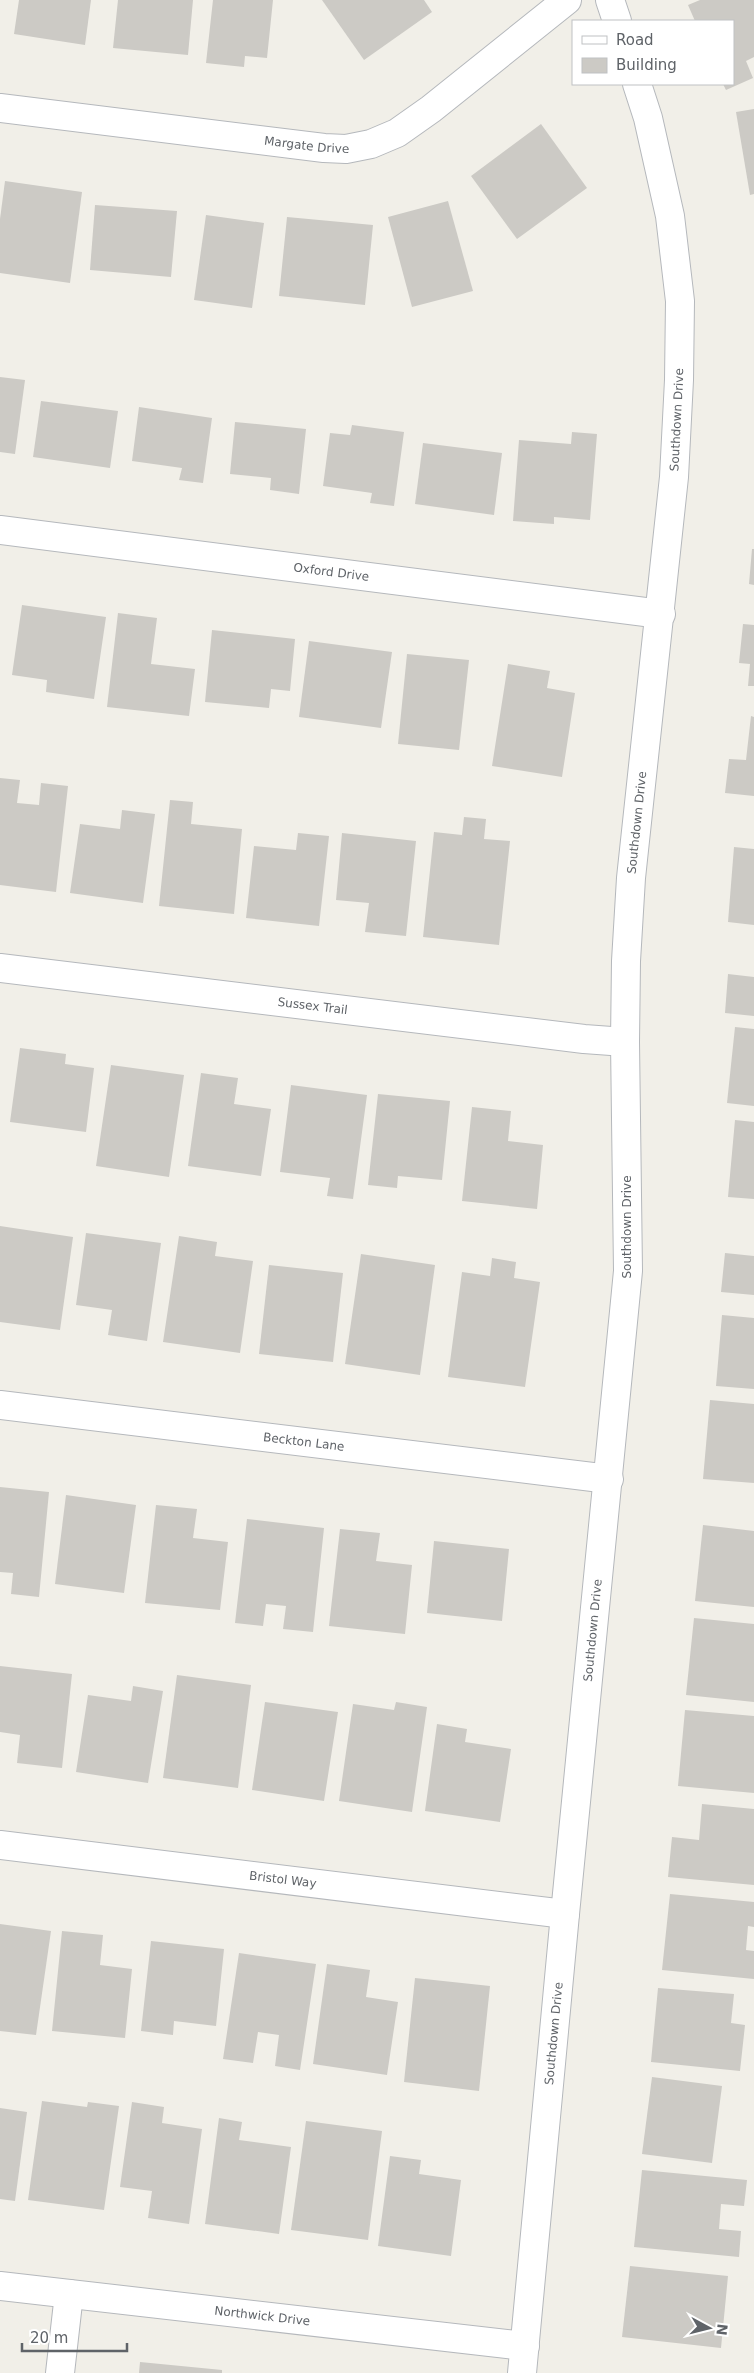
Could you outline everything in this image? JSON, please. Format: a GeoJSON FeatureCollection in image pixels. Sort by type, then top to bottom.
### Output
{"type":"FeatureCollection","features":[{"type":"Feature","properties":{"kind":"street","name":"Margate Drive"},"geometry":{"type":"LineString","coordinates":[[0,108],[324,148],[346,149],[371,144],[397,133],[431,109],[567,0]]}},
{"type":"Feature","properties":{"kind":"street"},"geometry":{"type":"LineString","coordinates":[[610,0],[616,20]]}},
{"type":"Feature","properties":{"kind":"street","name":"Southdown Drive"},"geometry":{"type":"LineString","coordinates":[[522,2373],[564,1914],[609,1479],[628,1271],[624,1042],[631,878],[661,614],[674,477],[679,380],[680,301],[670,216],[648,118],[637,85]]}},
{"type":"Feature","properties":{"kind":"street","name":"Oxford Drive"},"geometry":{"type":"LineString","coordinates":[[0,530],[661,614]]}},
{"type":"Feature","properties":{"kind":"street","name":"Sussex Trail"},"geometry":{"type":"LineString","coordinates":[[0,968],[584,1039],[624,1042]]}},
{"type":"Feature","properties":{"kind":"street","name":"Beckton Lane"},"geometry":{"type":"LineString","coordinates":[[0,1405],[609,1479]]}},
{"type":"Feature","properties":{"kind":"street","name":"Bristol Way"},"geometry":{"type":"LineString","coordinates":[[0,1845],[564,1914]]}},
{"type":"Feature","properties":{"kind":"street","name":"Northwick Drive"},"geometry":{"type":"LineString","coordinates":[[0,2286],[525,2346]]}},
{"type":"Feature","properties":{"kind":"street"},"geometry":{"type":"LineString","coordinates":[[60,2373],[69,2294]]}},
{"type":"Feature","properties":{"kind":"building"},"geometry":{"type":"Polygon","coordinates":[[[19,0],[91,0],[85,45],[14,34],[19,0]]]}},
{"type":"Feature","properties":{"kind":"building"},"geometry":{"type":"Polygon","coordinates":[[[118,0],[193,0],[188,55],[113,48],[118,0]]]}},
{"type":"Feature","properties":{"kind":"building"},"geometry":{"type":"Polygon","coordinates":[[[213,0],[273,0],[267,58],[245,56],[244,67],[206,63],[213,0]]]}},
{"type":"Feature","properties":{"kind":"building"},"geometry":{"type":"Polygon","coordinates":[[[322,0],[424,0],[432,12],[364,60],[322,0]]]}},
{"type":"Feature","properties":{"kind":"building"},"geometry":{"type":"Polygon","coordinates":[[[700,0],[754,0],[754,57],[746,61],[753,78],[726,90],[724,85],[734,85],[734,20],[695,20],[688,5],[700,0]]]}},
{"type":"Feature","properties":{"kind":"building"},"geometry":{"type":"Polygon","coordinates":[[[754,109],[754,194],[750,195],[736,112],[754,109]]]}},
{"type":"Feature","properties":{"kind":"building"},"geometry":{"type":"Polygon","coordinates":[[[541,124],[587,188],[517,239],[471,176],[541,124]]]}},
{"type":"Feature","properties":{"kind":"building"},"geometry":{"type":"Polygon","coordinates":[[[5,181],[82,192],[70,283],[0,273],[0,219],[5,181]]]}},
{"type":"Feature","properties":{"kind":"building"},"geometry":{"type":"Polygon","coordinates":[[[448,201],[473,291],[412,307],[388,217],[448,201]]]}},
{"type":"Feature","properties":{"kind":"building"},"geometry":{"type":"Polygon","coordinates":[[[95,205],[177,211],[171,277],[90,270],[95,205]]]}},
{"type":"Feature","properties":{"kind":"building"},"geometry":{"type":"Polygon","coordinates":[[[206,215],[264,223],[252,308],[194,300],[206,215]]]}},
{"type":"Feature","properties":{"kind":"building"},"geometry":{"type":"Polygon","coordinates":[[[287,217],[373,225],[365,305],[279,296],[287,217]]]}},
{"type":"Feature","properties":{"kind":"building"},"geometry":{"type":"Polygon","coordinates":[[[0,377],[25,380],[15,454],[0,452],[0,377]]]}},
{"type":"Feature","properties":{"kind":"building"},"geometry":{"type":"Polygon","coordinates":[[[41,401],[118,411],[110,468],[33,457],[41,401]]]}},
{"type":"Feature","properties":{"kind":"building"},"geometry":{"type":"Polygon","coordinates":[[[139,407],[212,418],[203,483],[179,480],[182,468],[132,461],[139,407]]]}},
{"type":"Feature","properties":{"kind":"building"},"geometry":{"type":"Polygon","coordinates":[[[235,422],[306,429],[299,494],[270,490],[271,478],[230,474],[235,422]]]}},
{"type":"Feature","properties":{"kind":"building"},"geometry":{"type":"Polygon","coordinates":[[[352,425],[404,432],[394,506],[370,503],[372,493],[323,486],[330,433],[350,435],[352,425]]]}},
{"type":"Feature","properties":{"kind":"building"},"geometry":{"type":"Polygon","coordinates":[[[572,432],[597,434],[590,520],[554,517],[554,524],[513,521],[519,440],[571,444],[572,432]]]}},
{"type":"Feature","properties":{"kind":"building"},"geometry":{"type":"Polygon","coordinates":[[[423,443],[502,453],[494,515],[415,504],[423,443]]]}},
{"type":"Feature","properties":{"kind":"building"},"geometry":{"type":"Polygon","coordinates":[[[752,549],[754,549],[754,585],[749,584],[752,549]]]}},
{"type":"Feature","properties":{"kind":"building"},"geometry":{"type":"Polygon","coordinates":[[[22,605],[106,617],[94,699],[46,692],[47,680],[12,675],[22,605]]]}},
{"type":"Feature","properties":{"kind":"building"},"geometry":{"type":"Polygon","coordinates":[[[118,613],[157,618],[151,664],[195,669],[189,716],[107,707],[118,613]]]}},
{"type":"Feature","properties":{"kind":"building"},"geometry":{"type":"Polygon","coordinates":[[[743,624],[754,625],[754,686],[748,686],[750,664],[739,663],[743,624]]]}},
{"type":"Feature","properties":{"kind":"building"},"geometry":{"type":"Polygon","coordinates":[[[212,630],[295,639],[290,691],[271,689],[269,708],[205,702],[212,630]]]}},
{"type":"Feature","properties":{"kind":"building"},"geometry":{"type":"Polygon","coordinates":[[[309,641],[392,652],[381,728],[299,717],[309,641]]]}},
{"type":"Feature","properties":{"kind":"building"},"geometry":{"type":"Polygon","coordinates":[[[407,654],[469,660],[459,750],[398,744],[407,654]]]}},
{"type":"Feature","properties":{"kind":"building"},"geometry":{"type":"Polygon","coordinates":[[[508,664],[550,671],[547,688],[575,693],[562,777],[492,766],[508,664]]]}},
{"type":"Feature","properties":{"kind":"building"},"geometry":{"type":"Polygon","coordinates":[[[751,716],[754,717],[754,796],[725,793],[729,759],[746,760],[751,716]]]}},
{"type":"Feature","properties":{"kind":"building"},"geometry":{"type":"Polygon","coordinates":[[[0,778],[20,780],[17,803],[39,805],[41,783],[68,786],[56,892],[0,885],[0,778]]]}},
{"type":"Feature","properties":{"kind":"building"},"geometry":{"type":"Polygon","coordinates":[[[170,800],[193,802],[191,824],[242,829],[234,914],[159,906],[170,800]]]}},
{"type":"Feature","properties":{"kind":"building"},"geometry":{"type":"Polygon","coordinates":[[[122,810],[155,814],[143,903],[70,893],[80,824],[120,829],[122,810]]]}},
{"type":"Feature","properties":{"kind":"building"},"geometry":{"type":"Polygon","coordinates":[[[464,817],[486,819],[484,839],[510,841],[499,945],[423,937],[434,832],[462,835],[464,817]]]}},
{"type":"Feature","properties":{"kind":"building"},"geometry":{"type":"Polygon","coordinates":[[[298,833],[329,836],[319,926],[246,918],[254,846],[296,850],[298,833]]]}},
{"type":"Feature","properties":{"kind":"building"},"geometry":{"type":"Polygon","coordinates":[[[342,833],[416,841],[406,936],[365,932],[369,903],[336,900],[342,833]]]}},
{"type":"Feature","properties":{"kind":"building"},"geometry":{"type":"Polygon","coordinates":[[[734,847],[754,849],[754,925],[728,922],[734,847]]]}},
{"type":"Feature","properties":{"kind":"building"},"geometry":{"type":"Polygon","coordinates":[[[728,974],[754,977],[754,1016],[725,1013],[728,974]]]}},
{"type":"Feature","properties":{"kind":"building"},"geometry":{"type":"Polygon","coordinates":[[[735,1027],[754,1029],[754,1106],[727,1103],[735,1027]]]}},
{"type":"Feature","properties":{"kind":"building"},"geometry":{"type":"Polygon","coordinates":[[[20,1048],[66,1054],[65,1064],[94,1068],[86,1132],[10,1122],[20,1048]]]}},
{"type":"Feature","properties":{"kind":"building"},"geometry":{"type":"Polygon","coordinates":[[[111,1065],[184,1075],[169,1177],[96,1166],[111,1065]]]}},
{"type":"Feature","properties":{"kind":"building"},"geometry":{"type":"Polygon","coordinates":[[[201,1073],[238,1078],[234,1104],[271,1109],[261,1176],[188,1166],[201,1073]]]}},
{"type":"Feature","properties":{"kind":"building"},"geometry":{"type":"Polygon","coordinates":[[[291,1085],[367,1095],[353,1199],[327,1196],[330,1178],[280,1172],[291,1085]]]}},
{"type":"Feature","properties":{"kind":"building"},"geometry":{"type":"Polygon","coordinates":[[[378,1094],[450,1101],[442,1180],[398,1176],[397,1188],[368,1185],[378,1094]]]}},
{"type":"Feature","properties":{"kind":"building"},"geometry":{"type":"Polygon","coordinates":[[[472,1107],[511,1111],[508,1141],[543,1145],[537,1209],[462,1201],[472,1107]]]}},
{"type":"Feature","properties":{"kind":"building"},"geometry":{"type":"Polygon","coordinates":[[[735,1120],[754,1122],[754,1199],[728,1197],[735,1120]]]}},
{"type":"Feature","properties":{"kind":"building"},"geometry":{"type":"Polygon","coordinates":[[[0,1226],[73,1237],[60,1330],[0,1322],[0,1226]]]}},
{"type":"Feature","properties":{"kind":"building"},"geometry":{"type":"Polygon","coordinates":[[[86,1233],[161,1243],[147,1341],[108,1335],[112,1310],[76,1305],[86,1233]]]}},
{"type":"Feature","properties":{"kind":"building"},"geometry":{"type":"Polygon","coordinates":[[[179,1236],[217,1242],[215,1256],[253,1261],[240,1353],[163,1342],[179,1236]]]}},
{"type":"Feature","properties":{"kind":"building"},"geometry":{"type":"Polygon","coordinates":[[[725,1253],[754,1256],[754,1295],[721,1292],[725,1253]]]}},
{"type":"Feature","properties":{"kind":"building"},"geometry":{"type":"Polygon","coordinates":[[[361,1254],[435,1265],[420,1375],[345,1364],[361,1254]]]}},
{"type":"Feature","properties":{"kind":"building"},"geometry":{"type":"Polygon","coordinates":[[[492,1258],[516,1262],[514,1278],[540,1282],[525,1387],[448,1377],[462,1272],[490,1276],[492,1258]]]}},
{"type":"Feature","properties":{"kind":"building"},"geometry":{"type":"Polygon","coordinates":[[[269,1265],[343,1273],[333,1362],[259,1354],[269,1265]]]}},
{"type":"Feature","properties":{"kind":"building"},"geometry":{"type":"Polygon","coordinates":[[[722,1315],[754,1318],[754,1389],[716,1386],[722,1315]]]}},
{"type":"Feature","properties":{"kind":"building"},"geometry":{"type":"Polygon","coordinates":[[[710,1400],[754,1404],[754,1483],[703,1479],[710,1400]]]}},
{"type":"Feature","properties":{"kind":"building"},"geometry":{"type":"Polygon","coordinates":[[[0,1487],[49,1492],[39,1597],[11,1594],[13,1573],[0,1572],[0,1487]]]}},
{"type":"Feature","properties":{"kind":"building"},"geometry":{"type":"Polygon","coordinates":[[[66,1495],[136,1505],[124,1593],[55,1584],[66,1495]]]}},
{"type":"Feature","properties":{"kind":"building"},"geometry":{"type":"Polygon","coordinates":[[[156,1505],[197,1509],[193,1538],[228,1542],[220,1610],[145,1603],[156,1505]]]}},
{"type":"Feature","properties":{"kind":"building"},"geometry":{"type":"Polygon","coordinates":[[[247,1519],[324,1528],[313,1632],[283,1629],[286,1606],[266,1604],[263,1626],[235,1623],[247,1519]]]}},
{"type":"Feature","properties":{"kind":"building"},"geometry":{"type":"Polygon","coordinates":[[[703,1525],[754,1531],[754,1607],[695,1601],[703,1525]]]}},
{"type":"Feature","properties":{"kind":"building"},"geometry":{"type":"Polygon","coordinates":[[[340,1529],[380,1533],[376,1561],[412,1565],[405,1634],[329,1626],[340,1529]]]}},
{"type":"Feature","properties":{"kind":"building"},"geometry":{"type":"Polygon","coordinates":[[[434,1541],[509,1549],[502,1621],[427,1613],[434,1541]]]}},
{"type":"Feature","properties":{"kind":"building"},"geometry":{"type":"Polygon","coordinates":[[[694,1618],[754,1624],[754,1702],[686,1695],[694,1618]]]}},
{"type":"Feature","properties":{"kind":"building"},"geometry":{"type":"Polygon","coordinates":[[[0,1666],[72,1674],[62,1768],[17,1763],[20,1735],[0,1732],[0,1666]]]}},
{"type":"Feature","properties":{"kind":"building"},"geometry":{"type":"Polygon","coordinates":[[[177,1675],[251,1685],[238,1788],[163,1778],[177,1675]]]}},
{"type":"Feature","properties":{"kind":"building"},"geometry":{"type":"Polygon","coordinates":[[[133,1686],[163,1691],[148,1783],[76,1772],[88,1695],[131,1701],[133,1686]]]}},
{"type":"Feature","properties":{"kind":"building"},"geometry":{"type":"Polygon","coordinates":[[[265,1702],[338,1712],[324,1801],[252,1790],[265,1702]]]}},
{"type":"Feature","properties":{"kind":"building"},"geometry":{"type":"Polygon","coordinates":[[[396,1702],[427,1707],[412,1812],[339,1801],[353,1704],[394,1710],[396,1702]]]}},
{"type":"Feature","properties":{"kind":"building"},"geometry":{"type":"Polygon","coordinates":[[[685,1710],[754,1716],[754,1793],[678,1786],[685,1710]]]}},
{"type":"Feature","properties":{"kind":"building"},"geometry":{"type":"Polygon","coordinates":[[[437,1724],[467,1729],[465,1742],[511,1749],[500,1822],[425,1811],[437,1724]]]}},
{"type":"Feature","properties":{"kind":"building"},"geometry":{"type":"Polygon","coordinates":[[[702,1804],[754,1809],[754,1885],[668,1877],[672,1837],[699,1840],[702,1804]]]}},
{"type":"Feature","properties":{"kind":"building"},"geometry":{"type":"Polygon","coordinates":[[[670,1894],[754,1902],[754,1927],[748,1926],[746,1950],[754,1951],[754,1979],[662,1970],[670,1894]]]}},
{"type":"Feature","properties":{"kind":"building"},"geometry":{"type":"Polygon","coordinates":[[[0,1924],[51,1931],[36,2035],[0,2031],[0,1924]]]}},
{"type":"Feature","properties":{"kind":"building"},"geometry":{"type":"Polygon","coordinates":[[[62,1931],[103,1935],[100,1965],[132,1969],[125,2038],[52,2031],[62,1931]]]}},
{"type":"Feature","properties":{"kind":"building"},"geometry":{"type":"Polygon","coordinates":[[[151,1941],[224,1949],[216,2026],[174,2021],[173,2035],[141,2031],[151,1941]]]}},
{"type":"Feature","properties":{"kind":"building"},"geometry":{"type":"Polygon","coordinates":[[[239,1953],[316,1964],[300,2070],[275,2066],[279,2035],[258,2032],[253,2063],[223,2059],[239,1953]]]}},
{"type":"Feature","properties":{"kind":"building"},"geometry":{"type":"Polygon","coordinates":[[[327,1964],[370,1970],[366,1997],[398,2002],[387,2075],[313,2064],[327,1964]]]}},
{"type":"Feature","properties":{"kind":"building"},"geometry":{"type":"Polygon","coordinates":[[[415,1978],[490,1986],[479,2091],[404,2082],[415,1978]]]}},
{"type":"Feature","properties":{"kind":"building"},"geometry":{"type":"Polygon","coordinates":[[[658,1988],[734,1994],[731,2023],[745,2025],[740,2071],[651,2062],[658,1988]]]}},
{"type":"Feature","properties":{"kind":"building"},"geometry":{"type":"Polygon","coordinates":[[[652,2077],[722,2086],[712,2163],[642,2154],[652,2077]]]}},
{"type":"Feature","properties":{"kind":"building"},"geometry":{"type":"Polygon","coordinates":[[[42,2101],[87,2107],[88,2102],[119,2106],[104,2210],[28,2200],[42,2101]]]}},
{"type":"Feature","properties":{"kind":"building"},"geometry":{"type":"Polygon","coordinates":[[[132,2102],[164,2107],[162,2123],[202,2129],[189,2224],[148,2218],[152,2191],[120,2187],[132,2102]]]}},
{"type":"Feature","properties":{"kind":"building"},"geometry":{"type":"Polygon","coordinates":[[[0,2108],[27,2112],[15,2201],[0,2199],[0,2108]]]}},
{"type":"Feature","properties":{"kind":"building"},"geometry":{"type":"Polygon","coordinates":[[[219,2118],[242,2122],[239,2140],[291,2147],[279,2234],[205,2224],[219,2118]]]}},
{"type":"Feature","properties":{"kind":"building"},"geometry":{"type":"Polygon","coordinates":[[[306,2121],[382,2131],[368,2240],[291,2230],[306,2121]]]}},
{"type":"Feature","properties":{"kind":"building"},"geometry":{"type":"Polygon","coordinates":[[[390,2156],[421,2160],[419,2174],[461,2180],[451,2256],[378,2246],[390,2156]]]}},
{"type":"Feature","properties":{"kind":"building"},"geometry":{"type":"Polygon","coordinates":[[[642,2170],[747,2180],[744,2206],[721,2204],[719,2229],[741,2231],[739,2257],[634,2247],[642,2170]]]}},
{"type":"Feature","properties":{"kind":"building"},"geometry":{"type":"Polygon","coordinates":[[[630,2266],[728,2276],[721,2348],[622,2337],[630,2266]]]}},
{"type":"Feature","properties":{"kind":"building"},"geometry":{"type":"Polygon","coordinates":[[[140,2362],[222,2370],[222,2373],[139,2373],[140,2362]]]}}]}
